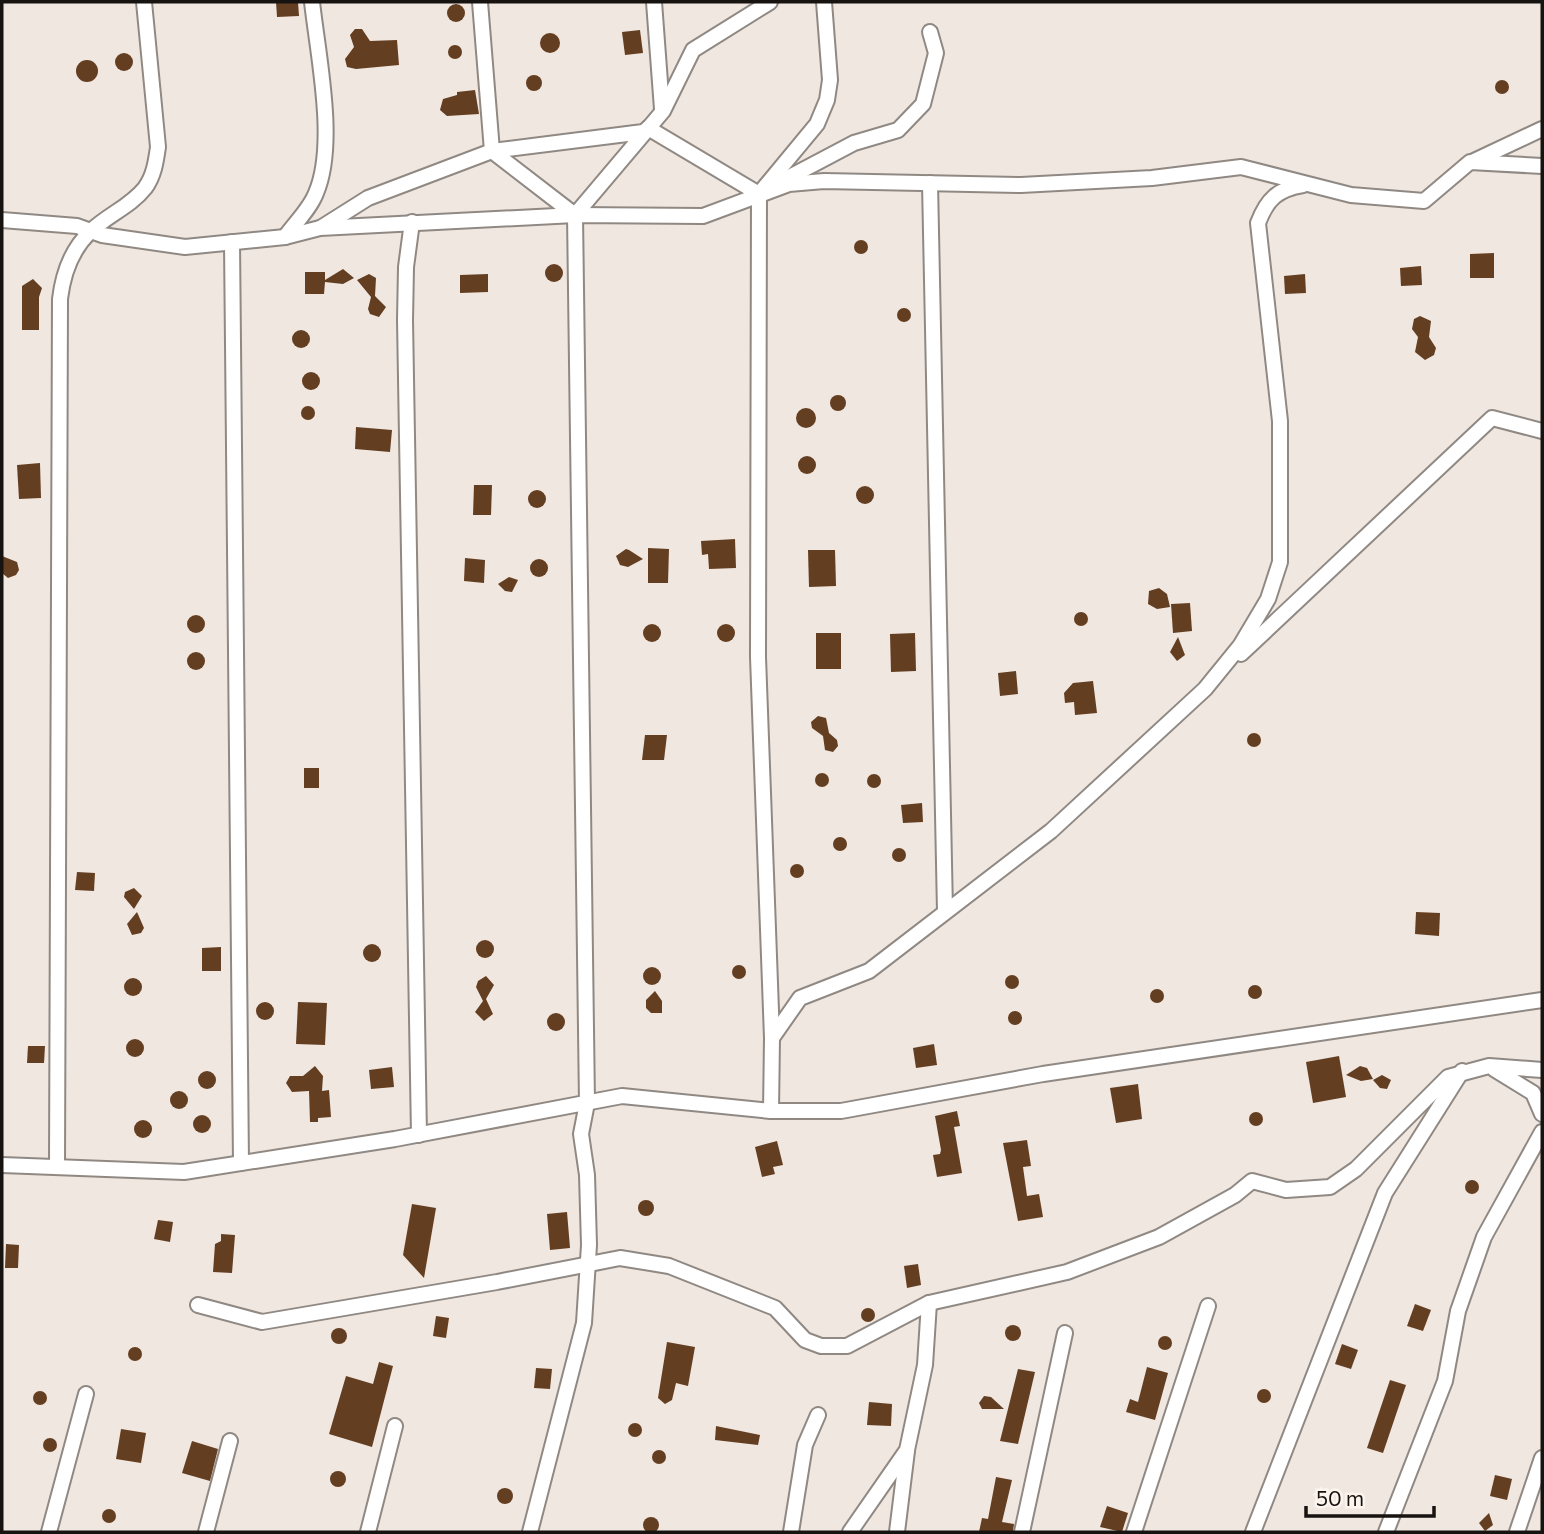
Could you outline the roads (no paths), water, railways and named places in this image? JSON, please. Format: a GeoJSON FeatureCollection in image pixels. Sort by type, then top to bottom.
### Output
{"type":"FeatureCollection","features":[{"type":"Feature","properties":{"kind":"street"},"geometry":{"type":"LineString","coordinates":[[57,1167],[60,299],[64,271],[90,232],[129,204],[146,187],[154,170],[158,147],[144,2]]}},
{"type":"Feature","properties":{"kind":"street"},"geometry":{"type":"LineString","coordinates":[[285,237],[315,196],[325,167],[325,133],[312,2]]}},
{"type":"Feature","properties":{"kind":"street"},"geometry":{"type":"LineString","coordinates":[[480,2],[492,151],[575,215]]}},
{"type":"Feature","properties":{"kind":"street"},"geometry":{"type":"LineString","coordinates":[[654,2],[663,111]]}},
{"type":"Feature","properties":{"kind":"street"},"geometry":{"type":"LineString","coordinates":[[530,1532],[584,1323],[589,1262],[587,1175],[581,1134],[587,1103],[575,215],[663,111],[693,50],[770,2]]}},
{"type":"Feature","properties":{"kind":"street"},"geometry":{"type":"LineString","coordinates":[[771,1111],[772,1038],[758,657],[759,194],[817,124],[827,100],[830,80],[824,2]]}},
{"type":"Feature","properties":{"kind":"street"},"geometry":{"type":"LineString","coordinates":[[759,194],[854,143],[898,130],[923,104],[936,54],[930,32]]}},
{"type":"Feature","properties":{"kind":"street"},"geometry":{"type":"LineString","coordinates":[[320,228],[368,198],[492,151],[643,132],[649,128]]}},
{"type":"Feature","properties":{"kind":"street"},"geometry":{"type":"LineString","coordinates":[[649,128],[759,194]]}},
{"type":"Feature","properties":{"kind":"street"},"geometry":{"type":"LineString","coordinates":[[2,220],[78,226],[90,232],[185,247],[285,237],[320,228],[412,222],[575,215],[703,216],[789,184],[824,181],[1021,185],[1205,174],[1241,166],[1273,173],[1304,185],[1351,195],[1424,201],[1471,162],[1542,129]]}},
{"type":"Feature","properties":{"kind":"street"},"geometry":{"type":"LineString","coordinates":[[1471,162],[1542,166]]}},
{"type":"Feature","properties":{"kind":"street"},"geometry":{"type":"LineString","coordinates":[[930,183],[944,911]]}},
{"type":"Feature","properties":{"kind":"street"},"geometry":{"type":"LineString","coordinates":[[1205,689],[1240,646],[1268,599],[1280,562],[1280,421],[1258,223],[1265,204],[1283,188],[1304,185]]}},
{"type":"Feature","properties":{"kind":"street"},"geometry":{"type":"LineString","coordinates":[[412,222],[406,267],[405,320],[419,1135]]}},
{"type":"Feature","properties":{"kind":"street"},"geometry":{"type":"LineString","coordinates":[[232,242],[241,1163]]}},
{"type":"Feature","properties":{"kind":"street"},"geometry":{"type":"LineString","coordinates":[[772,1038],[800,998],[869,971],[1051,831],[1492,418],[1542,431]]}},
{"type":"Feature","properties":{"kind":"street"},"geometry":{"type":"LineString","coordinates":[[1524,1003],[1542,992]]}},
{"type":"Feature","properties":{"kind":"street"},"geometry":{"type":"LineString","coordinates":[[2,1166],[184,1172],[419,1135],[622,1096],[771,1111],[841,1111],[1043,1074],[1542,1000]]}},
{"type":"Feature","properties":{"kind":"street"},"geometry":{"type":"LineString","coordinates":[[1489,1066],[1533,1094],[1542,1114]]}},
{"type":"Feature","properties":{"kind":"street"},"geometry":{"type":"LineString","coordinates":[[198,1306],[262,1322],[620,1258],[668,1266],[775,1308],[805,1340],[821,1346],[847,1346],[929,1303],[1067,1272],[1159,1237],[1235,1195],[1252,1181],[1286,1190],[1330,1186],[1356,1169],[1433,1089],[1448,1077],[1462,1071],[1489,1066],[1542,1070]]}},
{"type":"Feature","properties":{"kind":"street"},"geometry":{"type":"LineString","coordinates":[[1254,1532],[1385,1193],[1462,1071]]}},
{"type":"Feature","properties":{"kind":"street"},"geometry":{"type":"LineString","coordinates":[[1386,1532],[1445,1381],[1458,1311],[1484,1237],[1542,1132]]}},
{"type":"Feature","properties":{"kind":"street"},"geometry":{"type":"LineString","coordinates":[[897,1532],[907,1450],[925,1365],[929,1303]]}},
{"type":"Feature","properties":{"kind":"street"},"geometry":{"type":"LineString","coordinates":[[1134,1532],[1208,1306]]}},
{"type":"Feature","properties":{"kind":"street"},"geometry":{"type":"LineString","coordinates":[[1022,1532],[1065,1333]]}},
{"type":"Feature","properties":{"kind":"street"},"geometry":{"type":"LineString","coordinates":[[49,1532],[86,1394]]}},
{"type":"Feature","properties":{"kind":"street"},"geometry":{"type":"LineString","coordinates":[[791,1532],[805,1445],[818,1415]]}},
{"type":"Feature","properties":{"kind":"street"},"geometry":{"type":"LineString","coordinates":[[368,1532],[395,1426]]}},
{"type":"Feature","properties":{"kind":"street"},"geometry":{"type":"LineString","coordinates":[[206,1532],[230,1441]]}},
{"type":"Feature","properties":{"kind":"street"},"geometry":{"type":"LineString","coordinates":[[850,1532],[907,1450]]}},
{"type":"Feature","properties":{"kind":"street"},"geometry":{"type":"LineString","coordinates":[[1517,1532],[1542,1458]]}}]}
